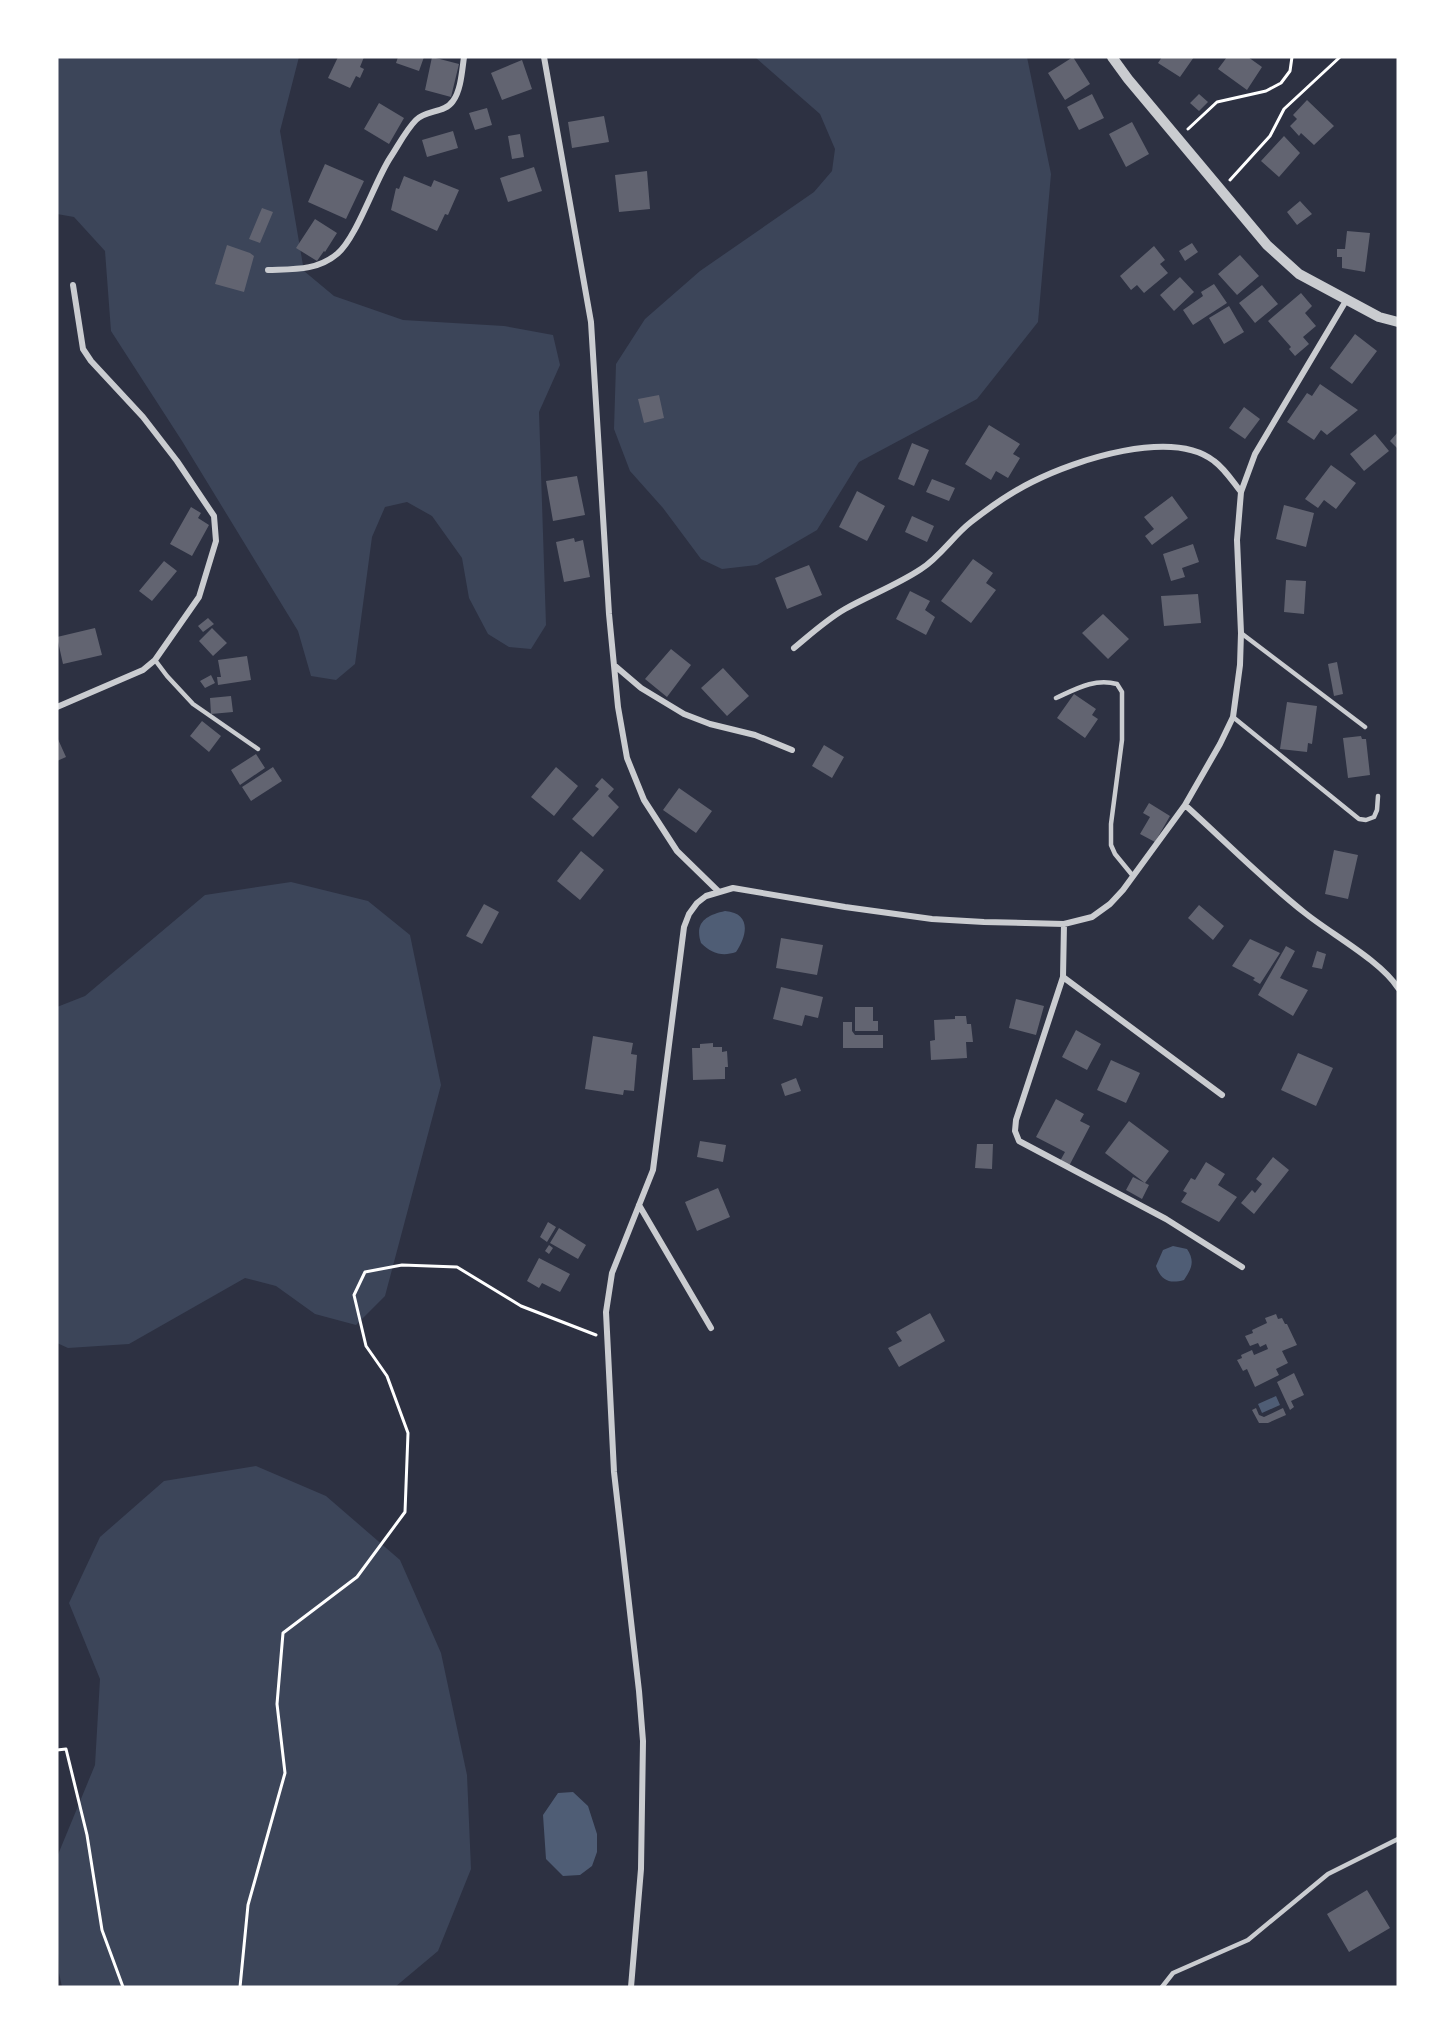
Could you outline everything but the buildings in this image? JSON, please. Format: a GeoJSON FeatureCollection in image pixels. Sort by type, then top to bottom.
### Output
{"type":"FeatureCollection","features":[{"type":"Feature","properties":{"kind":"street"},"geometry":{"type":"LineString","coordinates":[[267,270],[316,267],[340,252],[388,161],[417,120],[453,101],[460,82],[464,57]]}},
{"type":"Feature","properties":{"kind":"street"},"geometry":{"type":"LineString","coordinates":[[544,57],[591,322],[614,665],[618,707],[627,758],[636,784],[676,851],[718,891]]}},
{"type":"Feature","properties":{"kind":"street"},"geometry":{"type":"LineString","coordinates":[[1112,57],[1267,246],[1299,274],[1379,317],[1398,322]]}},
{"type":"Feature","properties":{"kind":"street"},"geometry":{"type":"LineString","coordinates":[[57,707],[143,670],[155,660],[199,597],[216,541],[214,516],[177,461],[143,417],[91,361],[83,349],[73,285]]}},
{"type":"Feature","properties":{"kind":"street"},"geometry":{"type":"LineString","coordinates":[[631,1987],[641,1869],[643,1741],[614,1472],[605,1339],[608,1290],[612,1273],[653,1170],[684,927],[689,914],[706,896],[733,888],[932,919],[984,922],[1064,924],[1092,916],[1110,904],[1185,805],[1233,717],[1239,687],[1241,633],[1237,540],[1241,492],[1255,454],[1347,298]]}},
{"type":"Feature","properties":{"kind":"street"},"geometry":{"type":"LineString","coordinates":[[795,648],[831,617],[924,568],[969,523],[1005,498],[1033,482],[1068,467],[1110,453],[1158,446],[1193,450],[1214,461],[1241,492]]}},
{"type":"Feature","properties":{"kind":"street"},"geometry":{"type":"LineString","coordinates":[[614,665],[641,688],[684,714],[710,724],[755,735],[792,750]]}},
{"type":"Feature","properties":{"kind":"street"},"geometry":{"type":"LineString","coordinates":[[1185,805],[1304,912],[1392,977],[1398,988]]}},
{"type":"Feature","properties":{"kind":"street"},"geometry":{"type":"LineString","coordinates":[[1064,924],[1063,977],[1016,1120],[1019,1141],[1166,1219],[1242,1267]]}},
{"type":"Feature","properties":{"kind":"street"},"geometry":{"type":"LineString","coordinates":[[1063,977],[1222,1095]]}},
{"type":"Feature","properties":{"kind":"street"},"geometry":{"type":"LineString","coordinates":[[639,1205],[711,1328]]}},
{"type":"Feature","properties":{"kind":"lane"},"geometry":{"type":"LineString","coordinates":[[1241,633],[1365,727]]}},
{"type":"Feature","properties":{"kind":"lane"},"geometry":{"type":"LineString","coordinates":[[155,660],[192,704],[258,749]]}},
{"type":"Feature","properties":{"kind":"lane"},"geometry":{"type":"LineString","coordinates":[[1056,698],[1088,683],[1106,681],[1117,684],[1122,692],[1122,740],[1111,824],[1111,845],[1115,854],[1133,876]]}},
{"type":"Feature","properties":{"kind":"lane"},"geometry":{"type":"LineString","coordinates":[[1233,717],[1359,819],[1366,820],[1374,817],[1378,796]]}},
{"type":"Feature","properties":{"kind":"lane"},"geometry":{"type":"LineString","coordinates":[[1162,1987],[1173,1973],[1248,1940],[1328,1874],[1398,1839]]}},
{"type":"Feature","properties":{"kind":"path"},"geometry":{"type":"LineString","coordinates":[[1177,138],[1217,102],[1266,91],[1281,82],[1290,71],[1292,57]]}},
{"type":"Feature","properties":{"kind":"path"},"geometry":{"type":"LineString","coordinates":[[1220,190],[1270,136],[1284,109],[1340,57]]}},
{"type":"Feature","properties":{"kind":"path"},"geometry":{"type":"LineString","coordinates":[[240,1987],[248,1905],[285,1773],[277,1704],[283,1633],[357,1577],[405,1512],[408,1433],[387,1376],[366,1346],[354,1295],[365,1272],[402,1264],[457,1268],[521,1306],[605,1339]]}},
{"type":"Feature","properties":{"kind":"path"},"geometry":{"type":"LineString","coordinates":[[57,1750],[66,1749],[87,1834],[102,1930],[123,1987]]}},
{"type":"Feature","properties":{"kind":"shaded area"},"geometry":{"type":"Polygon","coordinates":[[[57,57],[299,57],[280,131],[304,271],[334,296],[403,320],[504,326],[553,335],[560,365],[539,412],[546,625],[531,649],[509,647],[488,634],[469,598],[462,558],[432,516],[407,502],[385,507],[372,537],[355,664],[336,680],[311,676],[298,631],[182,441],[111,331],[105,251],[74,217],[57,214],[57,57]]]}},
{"type":"Feature","properties":{"kind":"shaded area"},"geometry":{"type":"Polygon","coordinates":[[[755,57],[1027,57],[1051,174],[1038,322],[977,399],[859,462],[817,530],[757,565],[722,569],[701,559],[663,508],[630,471],[614,429],[616,364],[645,319],[700,271],[814,192],[832,171],[835,149],[820,114],[755,57]]]}},
{"type":"Feature","properties":{"kind":"shaded area"},"geometry":{"type":"Polygon","coordinates":[[[291,882],[368,901],[410,935],[441,1085],[385,1296],[356,1325],[315,1314],[276,1286],[245,1278],[129,1344],[68,1348],[57,1343],[57,1007],[85,996],[205,895],[291,882]]]}},
{"type":"Feature","properties":{"kind":"shaded area"},"geometry":{"type":"Polygon","coordinates":[[[725,911],[740,916],[745,926],[743,939],[736,952],[721,954],[713,952],[701,943],[699,930],[708,917],[725,911]]]}},
{"type":"Feature","properties":{"kind":"shaded area"},"geometry":{"type":"Polygon","coordinates":[[[1173,1246],[1187,1249],[1192,1261],[1184,1280],[1174,1282],[1163,1278],[1156,1266],[1163,1250],[1173,1246]]]}},
{"type":"Feature","properties":{"kind":"shaded area"},"geometry":{"type":"Polygon","coordinates":[[[1276,1396],[1280,1405],[1262,1413],[1258,1404],[1276,1396]]]}},
{"type":"Feature","properties":{"kind":"shaded area"},"geometry":{"type":"Polygon","coordinates":[[[256,1466],[326,1496],[400,1560],[441,1653],[467,1775],[471,1869],[438,1951],[395,1987],[62,1987],[57,1934],[57,1857],[95,1765],[100,1679],[69,1603],[100,1537],[164,1481],[256,1466]]]}},
{"type":"Feature","properties":{"kind":"shaded area"},"geometry":{"type":"Polygon","coordinates":[[[573,1792],[588,1806],[597,1834],[597,1852],[592,1866],[580,1875],[563,1876],[546,1859],[543,1815],[558,1793],[573,1792]]]}}]}
